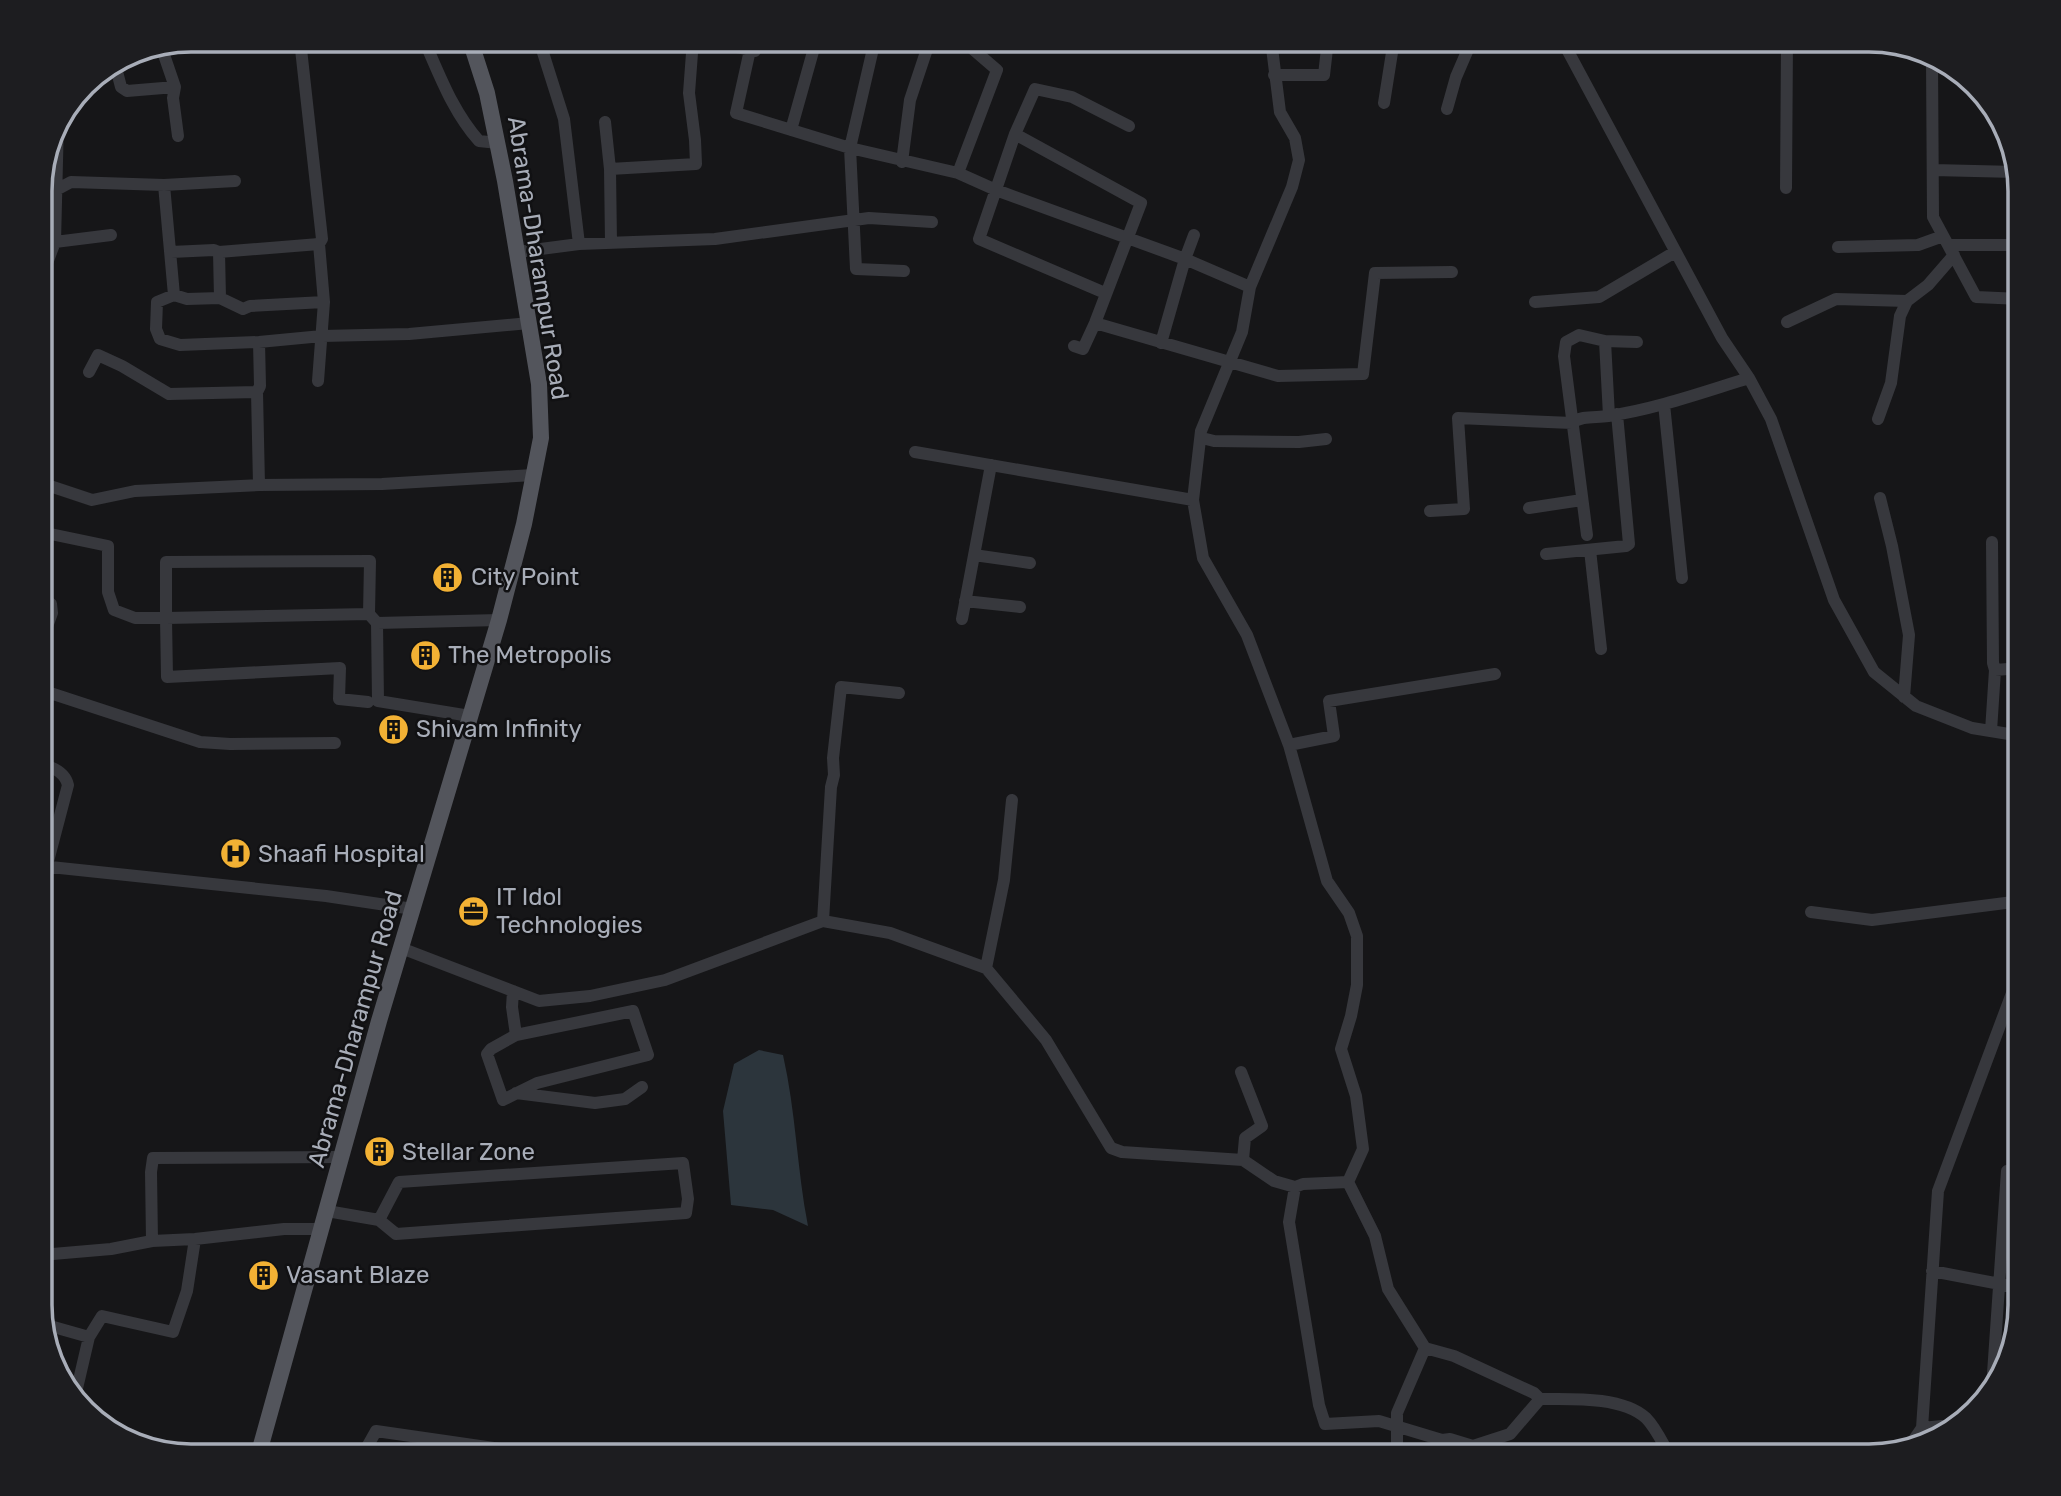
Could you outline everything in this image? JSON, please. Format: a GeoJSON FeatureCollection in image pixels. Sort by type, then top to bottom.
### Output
{"type":"FeatureCollection","features":[{"type":"Feature","properties":{"kind":"main road","name":"Abrama-Dharampur Road"},"geometry":{"type":"LineString","coordinates":[[262,1444],[401,948],[499,620],[524,524],[541,438],[539,384],[518,253],[498,143],[487,93],[474,52]]}},
{"type":"Feature","properties":{"kind":"street"},"geometry":{"type":"LineString","coordinates":[[301,52],[322,239],[319,243],[324,303],[318,382]]}},
{"type":"Feature","properties":{"kind":"street"},"geometry":{"type":"LineString","coordinates":[[429,52],[451,101],[469,129],[479,141],[498,143]]}},
{"type":"Feature","properties":{"kind":"street"},"geometry":{"type":"LineString","coordinates":[[542,52],[565,119],[579,244]]}},
{"type":"Feature","properties":{"kind":"street"},"geometry":{"type":"LineString","coordinates":[[610,169],[696,163],[689,93],[692,52]]}},
{"type":"Feature","properties":{"kind":"street"},"geometry":{"type":"LineString","coordinates":[[751,52],[736,113],[850,148],[958,173],[996,190],[1185,259],[1250,287]]}},
{"type":"Feature","properties":{"kind":"street"},"geometry":{"type":"LineString","coordinates":[[791,130],[813,52]]}},
{"type":"Feature","properties":{"kind":"street"},"geometry":{"type":"LineString","coordinates":[[872,52],[850,148],[856,269],[904,271]]}},
{"type":"Feature","properties":{"kind":"street"},"geometry":{"type":"LineString","coordinates":[[902,162],[910,100],[926,52]]}},
{"type":"Feature","properties":{"kind":"street"},"geometry":{"type":"LineString","coordinates":[[958,173],[997,70],[976,52]]}},
{"type":"Feature","properties":{"kind":"street"},"geometry":{"type":"LineString","coordinates":[[1272,52],[1280,112],[1295,138],[1299,160],[1292,187],[1250,287],[1242,332],[1201,431],[1193,500],[1203,558],[1247,635],[1289,745],[1327,881],[1349,913],[1357,936],[1357,985],[1341,1049],[1356,1096],[1363,1149],[1348,1182]]}},
{"type":"Feature","properties":{"kind":"street"},"geometry":{"type":"LineString","coordinates":[[1274,75],[1324,75],[1327,52]]}},
{"type":"Feature","properties":{"kind":"street"},"geometry":{"type":"LineString","coordinates":[[1384,103],[1392,52]]}},
{"type":"Feature","properties":{"kind":"street"},"geometry":{"type":"LineString","coordinates":[[1447,109],[1467,52]]}},
{"type":"Feature","properties":{"kind":"street"},"geometry":{"type":"LineString","coordinates":[[1568,52],[1722,338],[1749,378],[1771,419],[1834,600],[1874,672],[1916,706],[1972,728],[2008,734]]}},
{"type":"Feature","properties":{"kind":"street"},"geometry":{"type":"LineString","coordinates":[[1786,188],[1787,52]]}},
{"type":"Feature","properties":{"kind":"street"},"geometry":{"type":"LineString","coordinates":[[164,56],[175,87],[173,98],[178,136]]}},
{"type":"Feature","properties":{"kind":"street"},"geometry":{"type":"LineString","coordinates":[[1932,68],[1933,217],[1976,297],[2008,298]]}},
{"type":"Feature","properties":{"kind":"street"},"geometry":{"type":"LineString","coordinates":[[118,74],[121,87],[127,90],[175,87]]}},
{"type":"Feature","properties":{"kind":"street"},"geometry":{"type":"LineString","coordinates":[[1105,293],[979,239],[1015,134],[1035,89],[1072,97],[1129,126]]}},
{"type":"Feature","properties":{"kind":"street"},"geometry":{"type":"LineString","coordinates":[[605,122],[610,169],[611,243]]}},
{"type":"Feature","properties":{"kind":"street"},"geometry":{"type":"LineString","coordinates":[[1015,134],[1141,203],[1083,349],[1074,346]]}},
{"type":"Feature","properties":{"kind":"street"},"geometry":{"type":"LineString","coordinates":[[53,247],[56,162]]}},
{"type":"Feature","properties":{"kind":"street"},"geometry":{"type":"LineString","coordinates":[[1933,170],[2007,172]]}},
{"type":"Feature","properties":{"kind":"street"},"geometry":{"type":"LineString","coordinates":[[53,191],[71,182],[164,185],[235,181]]}},
{"type":"Feature","properties":{"kind":"street"},"geometry":{"type":"LineString","coordinates":[[164,185],[174,295]]}},
{"type":"Feature","properties":{"kind":"street"},"geometry":{"type":"LineString","coordinates":[[518,253],[579,244],[715,239],[869,218],[932,222]]}},
{"type":"Feature","properties":{"kind":"street"},"geometry":{"type":"LineString","coordinates":[[55,242],[111,235]]}},
{"type":"Feature","properties":{"kind":"street"},"geometry":{"type":"LineString","coordinates":[[1161,343],[1194,235]]}},
{"type":"Feature","properties":{"kind":"street"},"geometry":{"type":"LineString","coordinates":[[171,252],[219,252],[319,243]]}},
{"type":"Feature","properties":{"kind":"street"},"geometry":{"type":"LineString","coordinates":[[1878,419],[1891,383],[1900,316],[1907,301],[1928,285],[1948,245]]}},
{"type":"Feature","properties":{"kind":"street"},"geometry":{"type":"LineString","coordinates":[[1838,247],[2008,245]]}},
{"type":"Feature","properties":{"kind":"street"},"geometry":{"type":"LineString","coordinates":[[219,252],[220,298]]}},
{"type":"Feature","properties":{"kind":"street"},"geometry":{"type":"LineString","coordinates":[[1535,302],[1599,297],[1675,252]]}},
{"type":"Feature","properties":{"kind":"street"},"geometry":{"type":"LineString","coordinates":[[1095,323],[1278,376],[1363,374],[1375,273],[1452,272]]}},
{"type":"Feature","properties":{"kind":"street"},"geometry":{"type":"LineString","coordinates":[[324,303],[250,306],[243,309],[220,298],[187,299],[174,295],[157,302],[156,329],[160,339],[180,345],[322,336],[410,334],[529,323]]}},
{"type":"Feature","properties":{"kind":"street"},"geometry":{"type":"LineString","coordinates":[[1787,322],[1836,299],[1907,301]]}},
{"type":"Feature","properties":{"kind":"street"},"geometry":{"type":"LineString","coordinates":[[1587,535],[1564,356],[1566,341],[1579,335],[1605,341],[1637,342]]}},
{"type":"Feature","properties":{"kind":"street"},"geometry":{"type":"LineString","coordinates":[[1546,554],[1629,544],[1605,341]]}},
{"type":"Feature","properties":{"kind":"street"},"geometry":{"type":"LineString","coordinates":[[259,342],[260,386],[257,393],[260,485]]}},
{"type":"Feature","properties":{"kind":"street"},"geometry":{"type":"LineString","coordinates":[[89,372],[98,355],[169,394],[257,393]]}},
{"type":"Feature","properties":{"kind":"street"},"geometry":{"type":"LineString","coordinates":[[1430,511],[1464,509],[1458,418],[1572,422],[1578,418],[1613,415],[1664,404],[1749,378]]}},
{"type":"Feature","properties":{"kind":"street"},"geometry":{"type":"LineString","coordinates":[[1664,404],[1682,578]]}},
{"type":"Feature","properties":{"kind":"street"},"geometry":{"type":"LineString","coordinates":[[1202,438],[1214,441],[1299,442],[1326,439]]}},
{"type":"Feature","properties":{"kind":"street"},"geometry":{"type":"LineString","coordinates":[[915,452],[1193,500]]}},
{"type":"Feature","properties":{"kind":"street"},"geometry":{"type":"LineString","coordinates":[[962,619],[991,465]]}},
{"type":"Feature","properties":{"kind":"street"},"geometry":{"type":"LineString","coordinates":[[53,487],[92,500],[135,491],[260,485],[382,484],[533,475]]}},
{"type":"Feature","properties":{"kind":"street"},"geometry":{"type":"LineString","coordinates":[[1880,498],[1909,635],[1904,696]]}},
{"type":"Feature","properties":{"kind":"street"},"geometry":{"type":"LineString","coordinates":[[1529,508],[1582,500]]}},
{"type":"Feature","properties":{"kind":"street"},"geometry":{"type":"LineString","coordinates":[[53,535],[108,546],[108,592],[114,610],[135,618],[499,620]]}},
{"type":"Feature","properties":{"kind":"street"},"geometry":{"type":"LineString","coordinates":[[1991,731],[1995,670],[1992,542]]}},
{"type":"Feature","properties":{"kind":"street"},"geometry":{"type":"LineString","coordinates":[[1590,550],[1601,649]]}},
{"type":"Feature","properties":{"kind":"street"},"geometry":{"type":"LineString","coordinates":[[974,555],[1030,563]]}},
{"type":"Feature","properties":{"kind":"street"},"geometry":{"type":"LineString","coordinates":[[368,702],[340,699],[340,668],[167,677],[166,562],[370,561],[378,701],[470,716]]}},
{"type":"Feature","properties":{"kind":"street"},"geometry":{"type":"LineString","coordinates":[[965,601],[1020,607]]}},
{"type":"Feature","properties":{"kind":"street"},"geometry":{"type":"LineString","coordinates":[[1995,670],[2008,669]]}},
{"type":"Feature","properties":{"kind":"street"},"geometry":{"type":"LineString","coordinates":[[1289,745],[1334,736],[1329,701],[1495,674]]}},
{"type":"Feature","properties":{"kind":"street"},"geometry":{"type":"LineString","coordinates":[[823,921],[833,758],[841,687],[899,693]]}},
{"type":"Feature","properties":{"kind":"street"},"geometry":{"type":"LineString","coordinates":[[53,694],[200,742],[334,743]]}},
{"type":"Feature","properties":{"kind":"street"},"geometry":{"type":"LineString","coordinates":[[53,767],[67,779],[68,785],[53,836]]}},
{"type":"Feature","properties":{"kind":"street"},"geometry":{"type":"LineString","coordinates":[[986,968],[1004,880],[1012,800]]}},
{"type":"Feature","properties":{"kind":"street"},"geometry":{"type":"LineString","coordinates":[[53,867],[326,896],[413,909]]}},
{"type":"Feature","properties":{"kind":"street"},"geometry":{"type":"LineString","coordinates":[[1811,912],[1872,920],[2008,903]]}},
{"type":"Feature","properties":{"kind":"street"},"geometry":{"type":"LineString","coordinates":[[401,948],[539,1001],[590,996],[665,980],[823,921],[890,933],[986,968],[1046,1040],[1111,1148],[1122,1152],[1243,1160],[1274,1181],[1295,1187],[1303,1184],[1348,1182]]}},
{"type":"Feature","properties":{"kind":"street"},"geometry":{"type":"LineString","coordinates":[[513,991],[516,1035]]}},
{"type":"Feature","properties":{"kind":"street"},"geometry":{"type":"LineString","coordinates":[[1917,1435],[1922,1428],[1938,1191],[2008,1004]]}},
{"type":"Feature","properties":{"kind":"street"},"geometry":{"type":"LineString","coordinates":[[633,1011],[648,1055],[537,1083],[503,1100],[487,1054],[516,1035],[633,1011]]}},
{"type":"Feature","properties":{"kind":"street"},"geometry":{"type":"LineString","coordinates":[[1241,1072],[1262,1126],[1245,1138],[1243,1160]]}},
{"type":"Feature","properties":{"kind":"street"},"geometry":{"type":"LineString","coordinates":[[516,1093],[595,1103],[625,1099],[642,1087]]}},
{"type":"Feature","properties":{"kind":"street"},"geometry":{"type":"LineString","coordinates":[[152,1241],[153,1158],[342,1157]]}},
{"type":"Feature","properties":{"kind":"street"},"geometry":{"type":"LineString","coordinates":[[327,1211],[379,1220],[396,1234],[686,1213],[687,1185],[683,1163],[399,1182],[379,1220]]}},
{"type":"Feature","properties":{"kind":"street"},"geometry":{"type":"LineString","coordinates":[[1995,1365],[2007,1171]]}},
{"type":"Feature","properties":{"kind":"street"},"geometry":{"type":"LineString","coordinates":[[1348,1182],[1375,1236],[1388,1289],[1425,1348],[1454,1356],[1534,1393],[1540,1399],[1597,1400],[1630,1408],[1647,1419],[1663,1444]]}},
{"type":"Feature","properties":{"kind":"street"},"geometry":{"type":"LineString","coordinates":[[1295,1187],[1289,1222],[1319,1405],[1325,1424],[1379,1421],[1464,1444]]}},
{"type":"Feature","properties":{"kind":"street"},"geometry":{"type":"LineString","coordinates":[[53,1254],[284,1228],[323,1229]]}},
{"type":"Feature","properties":{"kind":"street"},"geometry":{"type":"LineString","coordinates":[[78,1384],[89,1337],[102,1315],[173,1332],[187,1291],[195,1239]]}},
{"type":"Feature","properties":{"kind":"street"},"geometry":{"type":"LineString","coordinates":[[1932,1271],[2008,1286]]}},
{"type":"Feature","properties":{"kind":"street"},"geometry":{"type":"LineString","coordinates":[[55,1327],[89,1337]]}},
{"type":"Feature","properties":{"kind":"street"},"geometry":{"type":"LineString","coordinates":[[1397,1444],[1397,1413],[1425,1348]]}},
{"type":"Feature","properties":{"kind":"street"},"geometry":{"type":"LineString","coordinates":[[1482,1444],[1510,1434],[1540,1399]]}},
{"type":"Feature","properties":{"kind":"street"},"geometry":{"type":"LineString","coordinates":[[1922,1428],[1935,1427]]}},
{"type":"Feature","properties":{"kind":"street"},"geometry":{"type":"LineString","coordinates":[[369,1444],[376,1431],[466,1444]]}},
{"type":"Feature","properties":{"kind":"shaded area"},"geometry":{"type":"Polygon","coordinates":[[[759,1050],[783,1055],[808,1226],[773,1210],[731,1205],[723,1111],[734,1064],[759,1050]]]}},
{"type":"Feature","properties":{"kind":"place","name":"City Point"},"geometry":{"type":"Point","coordinates":[448,577]}},
{"type":"Feature","properties":{"kind":"place","name":"The Metropolis"},"geometry":{"type":"Point","coordinates":[425,655]}},
{"type":"Feature","properties":{"kind":"place","name":"Shivam Infinity"},"geometry":{"type":"Point","coordinates":[393,729]}},
{"type":"Feature","properties":{"kind":"place","name":"Shaafi Hospital"},"geometry":{"type":"Point","coordinates":[235,854]}},
{"type":"Feature","properties":{"kind":"place","name":"IT Idol Technologies"},"geometry":{"type":"Point","coordinates":[473,911]}},
{"type":"Feature","properties":{"kind":"place","name":"Stellar Zone"},"geometry":{"type":"Point","coordinates":[379,1152]}},
{"type":"Feature","properties":{"kind":"place","name":"Vasant Blaze"},"geometry":{"type":"Point","coordinates":[263,1275]}}]}
